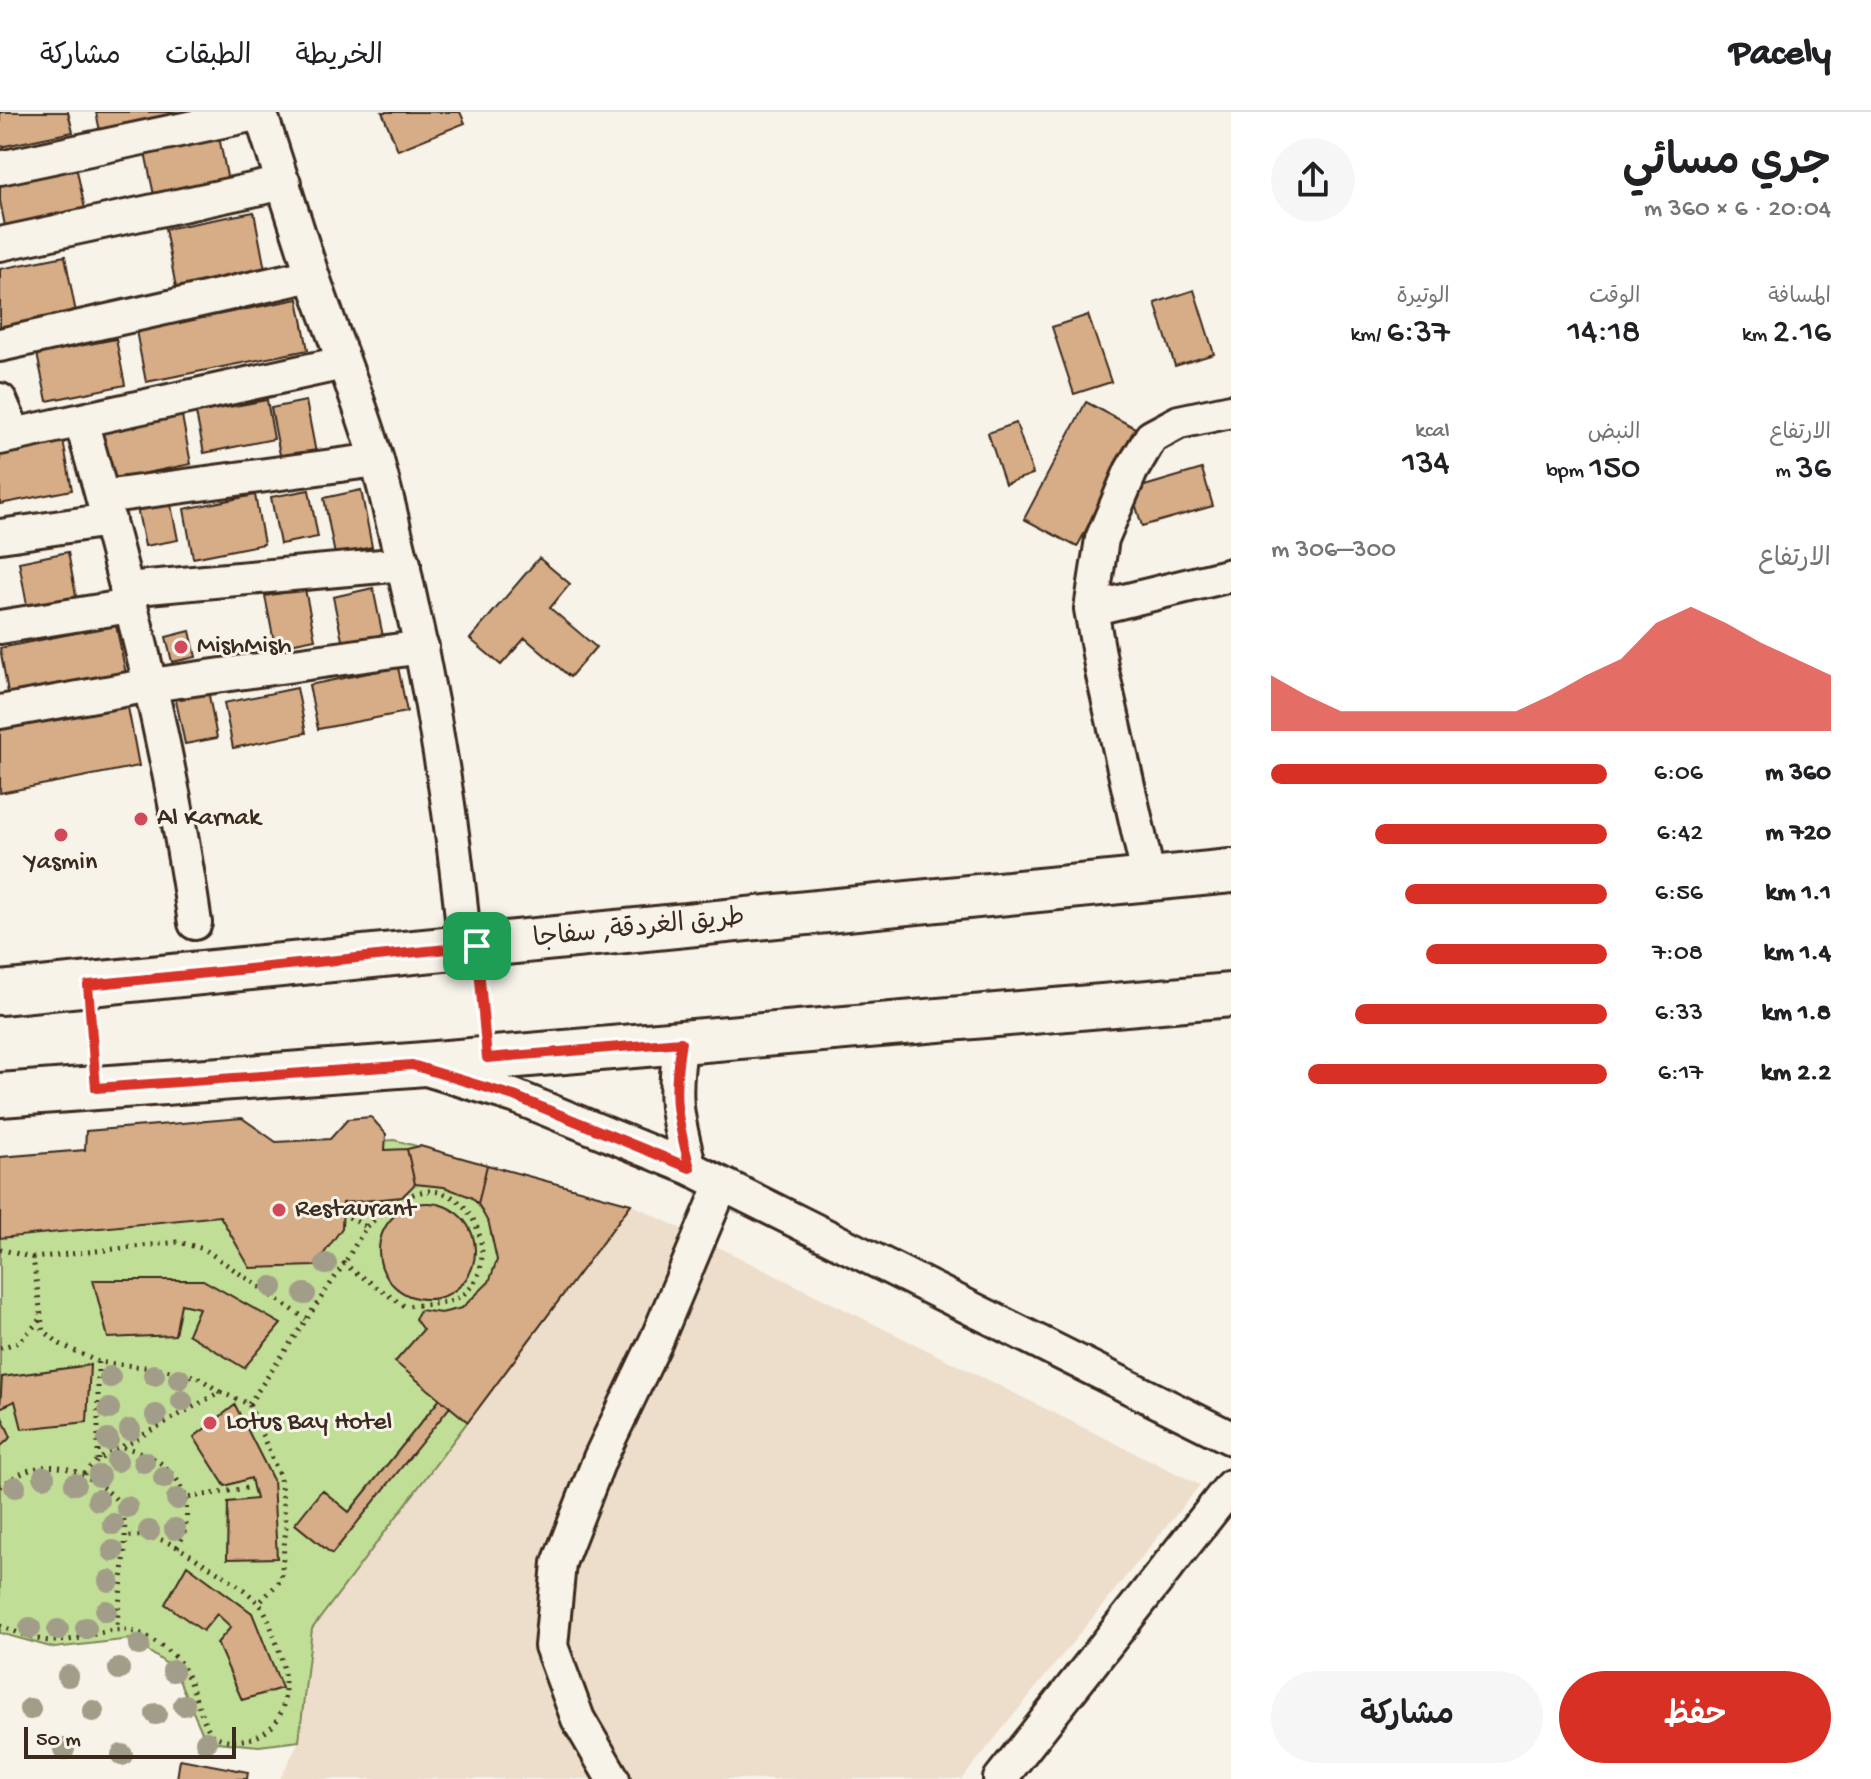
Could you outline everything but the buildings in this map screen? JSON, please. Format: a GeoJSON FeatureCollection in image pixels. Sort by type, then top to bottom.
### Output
{"type":"FeatureCollection","features":[{"type":"Feature","properties":{"kind":"main road","name":"طريق الغردقة, سفاجا"},"geometry":{"type":"LineString","coordinates":[[0,993],[1231,871]]}},
{"type":"Feature","properties":{"kind":"main road"},"geometry":{"type":"LineString","coordinates":[[0,1095],[412,1065],[1231,995]]}},
{"type":"Feature","properties":{"kind":"street"},"geometry":{"type":"LineString","coordinates":[[0,168],[260,112],[312,275],[377,460],[404,564],[422,647],[471,947]]}},
{"type":"Feature","properties":{"kind":"street"},"geometry":{"type":"LineString","coordinates":[[0,244],[284,183]]}},
{"type":"Feature","properties":{"kind":"street"},"geometry":{"type":"LineString","coordinates":[[0,345],[312,275]]}},
{"type":"Feature","properties":{"kind":"street"},"geometry":{"type":"LineString","coordinates":[[0,400],[8,436],[343,363]]}},
{"type":"Feature","properties":{"kind":"street"},"geometry":{"type":"LineString","coordinates":[[1149,879],[1091,609],[1102,539],[1131,471],[1151,437],[1179,422],[1231,411]]}},
{"type":"Feature","properties":{"kind":"street"},"geometry":{"type":"LineString","coordinates":[[81,421],[151,685],[185,851],[195,923]]}},
{"type":"Feature","properties":{"kind":"street"},"geometry":{"type":"LineString","coordinates":[[0,536],[106,509],[377,460]]}},
{"type":"Feature","properties":{"kind":"street"},"geometry":{"type":"LineString","coordinates":[[0,627],[128,598],[404,564]]}},
{"type":"Feature","properties":{"kind":"street"},"geometry":{"type":"LineString","coordinates":[[1091,609],[1231,575]]}},
{"type":"Feature","properties":{"kind":"street"},"geometry":{"type":"LineString","coordinates":[[0,712],[151,685],[422,647]]}},
{"type":"Feature","properties":{"kind":"street"},"geometry":{"type":"LineString","coordinates":[[681,1042],[674,1085],[675,1113],[690,1168]]}},
{"type":"Feature","properties":{"kind":"street"},"geometry":{"type":"LineString","coordinates":[[412,1065],[514,1096],[690,1168],[1231,1438]]}},
{"type":"Feature","properties":{"kind":"street"},"geometry":{"type":"LineString","coordinates":[[613,1779],[578,1719],[551,1646],[559,1563],[600,1458],[657,1339],[722,1184]]}},
{"type":"Feature","properties":{"kind":"street"},"geometry":{"type":"LineString","coordinates":[[1000,1779],[1231,1486]]}},
{"type":"Feature","properties":{"kind":"path"},"geometry":{"type":"LineString","coordinates":[[471,947],[487,1058]]}},
{"type":"Feature","properties":{"kind":"path"},"geometry":{"type":"LineString","coordinates":[[88,985],[96,1088]]}},
{"type":"Feature","properties":{"kind":"path"},"geometry":{"type":"LineString","coordinates":[[249,1404],[366,1227],[393,1205],[430,1191],[445,1194],[465,1207],[482,1240],[479,1276],[469,1290],[453,1300],[404,1306],[344,1264]]}},
{"type":"Feature","properties":{"kind":"path"},"geometry":{"type":"LineString","coordinates":[[342,1213],[366,1227]]}},
{"type":"Feature","properties":{"kind":"path"},"geometry":{"type":"LineString","coordinates":[[0,1249],[33,1258],[178,1242],[204,1249],[306,1319]]}},
{"type":"Feature","properties":{"kind":"path"},"geometry":{"type":"LineString","coordinates":[[33,1258],[43,1330],[60,1344],[98,1362],[161,1369],[198,1377],[220,1392],[249,1404],[280,1477],[286,1526],[281,1580],[259,1603]]}},
{"type":"Feature","properties":{"kind":"path"},"geometry":{"type":"LineString","coordinates":[[0,1348],[19,1342],[42,1318]]}},
{"type":"Feature","properties":{"kind":"path"},"geometry":{"type":"LineString","coordinates":[[98,1362],[98,1460]]}},
{"type":"Feature","properties":{"kind":"path"},"geometry":{"type":"LineString","coordinates":[[84,1474],[98,1460],[220,1392]]}},
{"type":"Feature","properties":{"kind":"path"},"geometry":{"type":"LineString","coordinates":[[122,1447],[145,1453],[165,1465],[180,1481],[186,1498],[188,1523],[176,1547]]}},
{"type":"Feature","properties":{"kind":"path"},"geometry":{"type":"LineString","coordinates":[[0,1487],[18,1473],[41,1466],[69,1468],[84,1474],[121,1506],[125,1537],[117,1629]]}},
{"type":"Feature","properties":{"kind":"path"},"geometry":{"type":"LineString","coordinates":[[273,1480],[280,1477]]}},
{"type":"Feature","properties":{"kind":"path"},"geometry":{"type":"LineString","coordinates":[[186,1498],[253,1487]]}},
{"type":"Feature","properties":{"kind":"path"},"geometry":{"type":"LineString","coordinates":[[0,1626],[49,1641],[70,1641],[117,1629],[135,1630],[165,1649],[182,1665],[201,1718],[212,1735],[235,1742],[258,1736],[272,1726],[283,1708],[286,1686],[283,1658],[259,1603],[225,1577],[176,1547],[152,1536],[125,1537]]}},
{"type":"Feature","properties":{"kind":"shaded area"},"geometry":{"type":"Polygon","coordinates":[[[631,1204],[1200,1485],[962,1779],[280,1779],[299,1741],[312,1629],[631,1204]]]}},
{"type":"Feature","properties":{"kind":"green space"},"geometry":{"type":"Polygon","coordinates":[[[394,1140],[631,1204],[312,1629],[299,1741],[259,1746],[206,1741],[174,1669],[131,1639],[54,1648],[0,1633],[0,1170],[394,1140]]]}},
{"type":"Feature","properties":{"kind":"place","name":"MishMish"},"geometry":{"type":"Point","coordinates":[181,647]}},
{"type":"Feature","properties":{"kind":"place","name":"Al Karnak"},"geometry":{"type":"Point","coordinates":[141,819]}},
{"type":"Feature","properties":{"kind":"place","name":"Yasmin"},"geometry":{"type":"Point","coordinates":[61,835]}},
{"type":"Feature","properties":{"kind":"place","name":"Restaurant"},"geometry":{"type":"Point","coordinates":[279,1210]}},
{"type":"Feature","properties":{"kind":"place","name":"Lotus Bay Hotel"},"geometry":{"type":"Point","coordinates":[210,1423]}},
{"type":"Feature","properties":{"kind":"route"},"geometry":{"type":"LineString","coordinates":[[477,946],[487,1058],[681,1042],[674,1085],[675,1113],[690,1168],[514,1096],[412,1065],[96,1088],[88,985],[477,946]]}}]}
